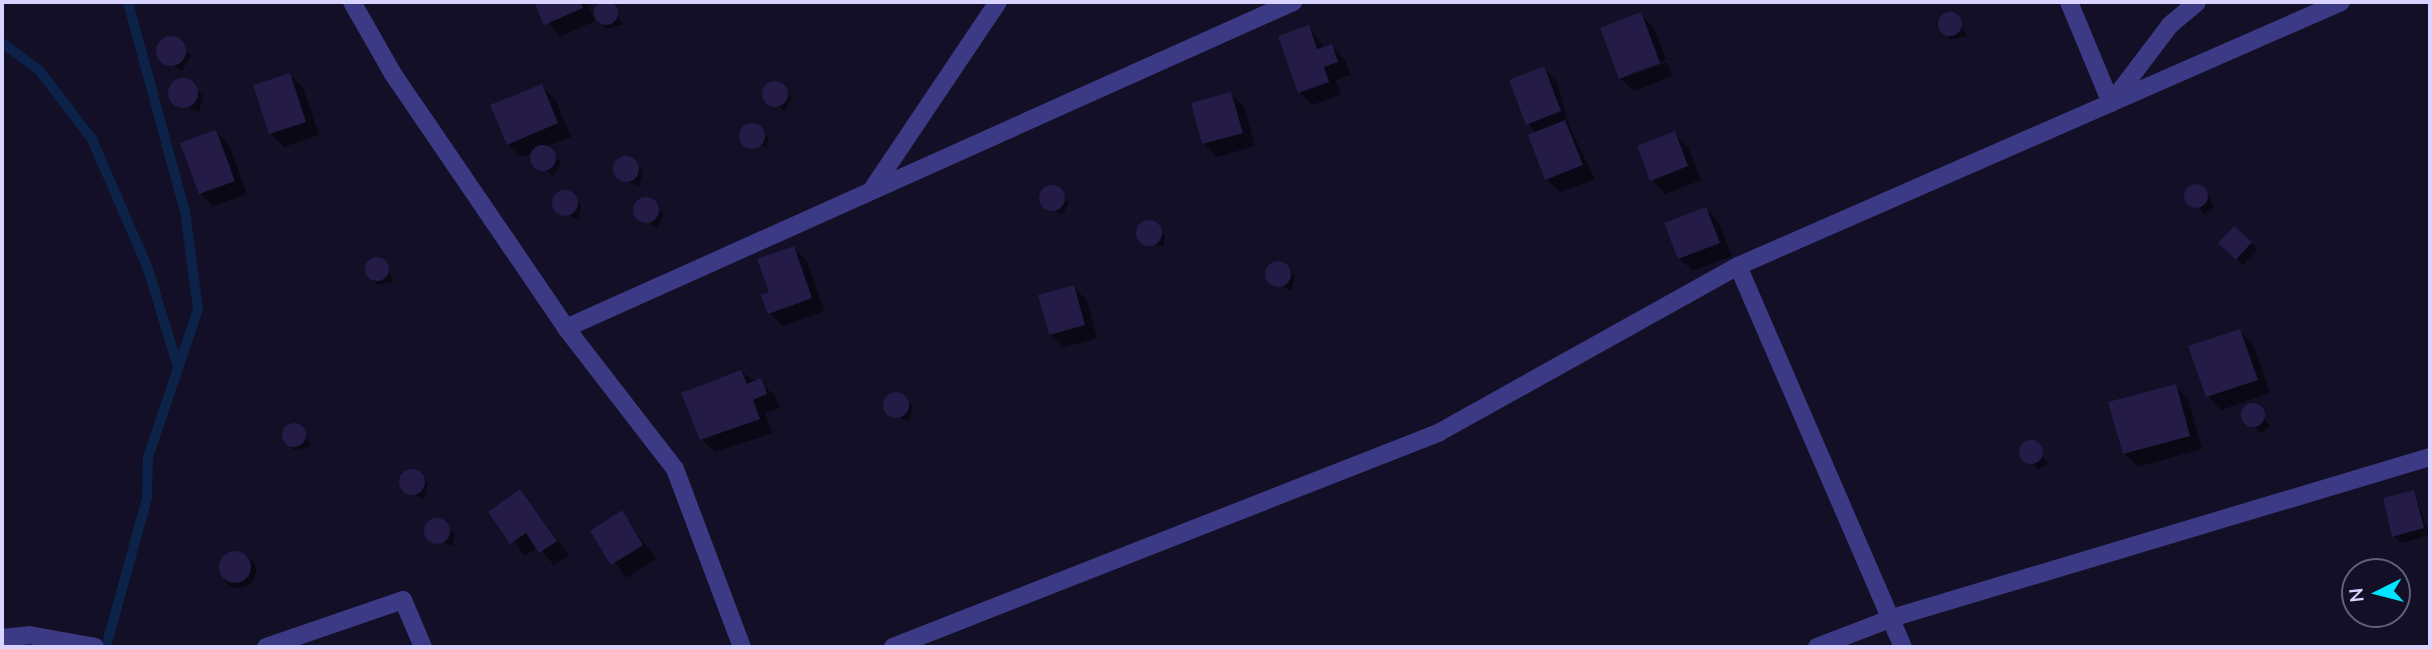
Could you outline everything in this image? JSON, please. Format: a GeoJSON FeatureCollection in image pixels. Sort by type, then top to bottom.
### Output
{"type":"FeatureCollection","features":[{"type":"Feature","properties":{"kind":"street"},"geometry":{"type":"LineString","coordinates":[[352,2],[393,74],[566,328],[675,469],[742,647]]}},
{"type":"Feature","properties":{"kind":"street"},"geometry":{"type":"LineString","coordinates":[[870,191],[998,2]]}},
{"type":"Feature","properties":{"kind":"street"},"geometry":{"type":"LineString","coordinates":[[566,328],[1293,2]]}},
{"type":"Feature","properties":{"kind":"street"},"geometry":{"type":"LineString","coordinates":[[2068,2],[2111,103]]}},
{"type":"Feature","properties":{"kind":"street"},"geometry":{"type":"LineString","coordinates":[[2111,103],[2170,26],[2197,2]]}},
{"type":"Feature","properties":{"kind":"street"},"geometry":{"type":"LineString","coordinates":[[893,647],[1438,433],[1738,266],[2341,2]]}},
{"type":"Feature","properties":{"kind":"street"},"geometry":{"type":"LineString","coordinates":[[1738,266],[1895,617],[1903,647]]}},
{"type":"Feature","properties":{"kind":"street"},"geometry":{"type":"LineString","coordinates":[[1817,647],[1895,617],[2430,457]]}},
{"type":"Feature","properties":{"kind":"street"},"geometry":{"type":"LineString","coordinates":[[266,647],[403,600],[423,647]]}},
{"type":"Feature","properties":{"kind":"street"},"geometry":{"type":"LineString","coordinates":[[2,638],[29,635],[94,647]]}},
{"type":"Feature","properties":{"kind":"building"},"geometry":{"type":"Polygon","coordinates":[[[606,1],[615,4],[618,13],[615,22],[606,25],[597,22],[594,13],[597,4],[606,1]]]}},
{"type":"Feature","properties":{"kind":"building"},"geometry":{"type":"Polygon","coordinates":[[[534,2],[580,2],[583,8],[544,25],[534,2]]]}},
{"type":"Feature","properties":{"kind":"building"},"geometry":{"type":"Polygon","coordinates":[[[1641,12],[1660,63],[1619,79],[1600,28],[1641,12]]]}},
{"type":"Feature","properties":{"kind":"building"},"geometry":{"type":"Polygon","coordinates":[[[1950,12],[1959,15],[1962,24],[1959,33],[1950,36],[1941,33],[1938,24],[1941,15],[1950,12]]]}},
{"type":"Feature","properties":{"kind":"building"},"geometry":{"type":"Polygon","coordinates":[[[1309,25],[1317,49],[1332,44],[1338,62],[1324,67],[1329,82],[1298,93],[1278,36],[1309,25]]]}},
{"type":"Feature","properties":{"kind":"building"},"geometry":{"type":"Polygon","coordinates":[[[171,36],[177,37],[185,45],[185,57],[177,65],[171,66],[165,65],[157,57],[156,51],[157,45],[165,37],[171,36]]]}},
{"type":"Feature","properties":{"kind":"building"},"geometry":{"type":"Polygon","coordinates":[[[1544,66],[1561,111],[1526,125],[1509,80],[1544,66]]]}},
{"type":"Feature","properties":{"kind":"building"},"geometry":{"type":"Polygon","coordinates":[[[290,73],[306,122],[269,134],[253,85],[290,73]]]}},
{"type":"Feature","properties":{"kind":"building"},"geometry":{"type":"Polygon","coordinates":[[[183,78],[194,82],[198,93],[194,104],[183,108],[172,104],[168,93],[172,82],[183,78]]]}},
{"type":"Feature","properties":{"kind":"building"},"geometry":{"type":"Polygon","coordinates":[[[775,81],[784,85],[788,94],[784,103],[775,107],[766,103],[762,94],[766,85],[775,81]]]}},
{"type":"Feature","properties":{"kind":"building"},"geometry":{"type":"Polygon","coordinates":[[[542,84],[558,123],[507,145],[490,105],[542,84]]]}},
{"type":"Feature","properties":{"kind":"building"},"geometry":{"type":"Polygon","coordinates":[[[1231,92],[1243,133],[1202,144],[1191,103],[1231,92]]]}},
{"type":"Feature","properties":{"kind":"building"},"geometry":{"type":"Polygon","coordinates":[[[1565,120],[1583,165],[1545,180],[1528,135],[1565,120]]]}},
{"type":"Feature","properties":{"kind":"building"},"geometry":{"type":"Polygon","coordinates":[[[752,123],[761,127],[765,136],[761,145],[752,149],[743,145],[739,136],[743,127],[752,123]]]}},
{"type":"Feature","properties":{"kind":"building"},"geometry":{"type":"Polygon","coordinates":[[[216,130],[235,181],[199,194],[180,143],[216,130]]]}},
{"type":"Feature","properties":{"kind":"building"},"geometry":{"type":"Polygon","coordinates":[[[1675,131],[1688,166],[1650,181],[1637,146],[1675,131]]]}},
{"type":"Feature","properties":{"kind":"building"},"geometry":{"type":"Polygon","coordinates":[[[543,145],[552,149],[556,158],[552,167],[543,171],[534,167],[530,158],[534,149],[543,145]]]}},
{"type":"Feature","properties":{"kind":"building"},"geometry":{"type":"Polygon","coordinates":[[[626,156],[635,160],[639,169],[635,178],[626,182],[617,178],[613,169],[617,160],[626,156]]]}},
{"type":"Feature","properties":{"kind":"building"},"geometry":{"type":"Polygon","coordinates":[[[2196,184],[2205,187],[2208,196],[2205,205],[2196,208],[2187,205],[2184,196],[2187,187],[2196,184]]]}},
{"type":"Feature","properties":{"kind":"building"},"geometry":{"type":"Polygon","coordinates":[[[1052,185],[1061,189],[1065,198],[1061,207],[1052,211],[1043,207],[1039,198],[1043,189],[1052,185]]]}},
{"type":"Feature","properties":{"kind":"building"},"geometry":{"type":"Polygon","coordinates":[[[565,190],[574,194],[578,203],[574,212],[565,216],[556,212],[552,203],[556,194],[565,190]]]}},
{"type":"Feature","properties":{"kind":"building"},"geometry":{"type":"Polygon","coordinates":[[[646,197],[655,201],[659,210],[655,219],[646,223],[637,219],[633,210],[637,201],[646,197]]]}},
{"type":"Feature","properties":{"kind":"building"},"geometry":{"type":"Polygon","coordinates":[[[1706,207],[1720,243],[1678,259],[1664,223],[1706,207]]]}},
{"type":"Feature","properties":{"kind":"building"},"geometry":{"type":"Polygon","coordinates":[[[1149,220],[1158,224],[1162,233],[1158,242],[1149,246],[1140,242],[1136,233],[1140,224],[1149,220]]]}},
{"type":"Feature","properties":{"kind":"building"},"geometry":{"type":"Polygon","coordinates":[[[2234,226],[2252,242],[2236,260],[2218,243],[2234,226]]]}},
{"type":"Feature","properties":{"kind":"building"},"geometry":{"type":"Polygon","coordinates":[[[794,246],[812,298],[768,314],[761,295],[769,292],[757,259],[794,246]]]}},
{"type":"Feature","properties":{"kind":"building"},"geometry":{"type":"Polygon","coordinates":[[[377,257],[386,260],[389,269],[386,278],[377,281],[368,278],[365,269],[368,260],[377,257]]]}},
{"type":"Feature","properties":{"kind":"building"},"geometry":{"type":"Polygon","coordinates":[[[1278,261],[1287,265],[1291,274],[1287,283],[1278,287],[1269,283],[1265,274],[1269,265],[1278,261]]]}},
{"type":"Feature","properties":{"kind":"building"},"geometry":{"type":"Polygon","coordinates":[[[1074,285],[1085,325],[1049,335],[1038,295],[1074,285]]]}},
{"type":"Feature","properties":{"kind":"building"},"geometry":{"type":"Polygon","coordinates":[[[2240,329],[2258,380],[2206,397],[2188,346],[2240,329]]]}},
{"type":"Feature","properties":{"kind":"building"},"geometry":{"type":"Polygon","coordinates":[[[741,370],[747,384],[761,378],[767,394],[753,400],[760,419],[700,440],[681,393],[741,370]]]}},
{"type":"Feature","properties":{"kind":"building"},"geometry":{"type":"Polygon","coordinates":[[[2176,384],[2190,436],[2123,454],[2108,402],[2176,384]]]}},
{"type":"Feature","properties":{"kind":"building"},"geometry":{"type":"Polygon","coordinates":[[[896,392],[905,396],[909,405],[905,414],[896,418],[887,414],[883,405],[887,396],[896,392]]]}},
{"type":"Feature","properties":{"kind":"building"},"geometry":{"type":"Polygon","coordinates":[[[2253,403],[2262,406],[2265,415],[2262,424],[2253,427],[2244,424],[2241,415],[2244,406],[2253,403]]]}},
{"type":"Feature","properties":{"kind":"building"},"geometry":{"type":"Polygon","coordinates":[[[294,423],[303,426],[306,435],[303,444],[294,447],[285,444],[282,435],[285,426],[294,423]]]}},
{"type":"Feature","properties":{"kind":"building"},"geometry":{"type":"Polygon","coordinates":[[[2031,440],[2040,443],[2043,452],[2040,461],[2031,464],[2022,461],[2019,452],[2022,443],[2031,440]]]}},
{"type":"Feature","properties":{"kind":"building"},"geometry":{"type":"Polygon","coordinates":[[[412,469],[421,473],[425,482],[421,491],[412,495],[403,491],[399,482],[403,473],[412,469]]]}},
{"type":"Feature","properties":{"kind":"building"},"geometry":{"type":"Polygon","coordinates":[[[520,489],[557,541],[539,553],[526,533],[510,544],[488,512],[520,489]]]}},
{"type":"Feature","properties":{"kind":"building"},"geometry":{"type":"Polygon","coordinates":[[[2414,490],[2424,528],[2392,537],[2383,498],[2414,490]]]}},
{"type":"Feature","properties":{"kind":"building"},"geometry":{"type":"Polygon","coordinates":[[[622,510],[643,545],[611,565],[590,531],[622,510]]]}},
{"type":"Feature","properties":{"kind":"building"},"geometry":{"type":"Polygon","coordinates":[[[437,518],[446,522],[450,531],[446,540],[437,544],[428,540],[424,531],[428,522],[437,518]]]}},
{"type":"Feature","properties":{"kind":"building"},"geometry":{"type":"Polygon","coordinates":[[[235,551],[247,555],[251,567],[247,579],[235,583],[223,579],[219,567],[223,555],[235,551]]]}},
{"type":"Feature","properties":{"kind":"waterway"},"geometry":{"type":"LineString","coordinates":[[106,647],[147,498],[148,457],[198,309],[185,212],[128,2]]}},
{"type":"Feature","properties":{"kind":"waterway"},"geometry":{"type":"LineString","coordinates":[[2,43],[39,70],[92,139],[148,269],[178,367]]}}]}
